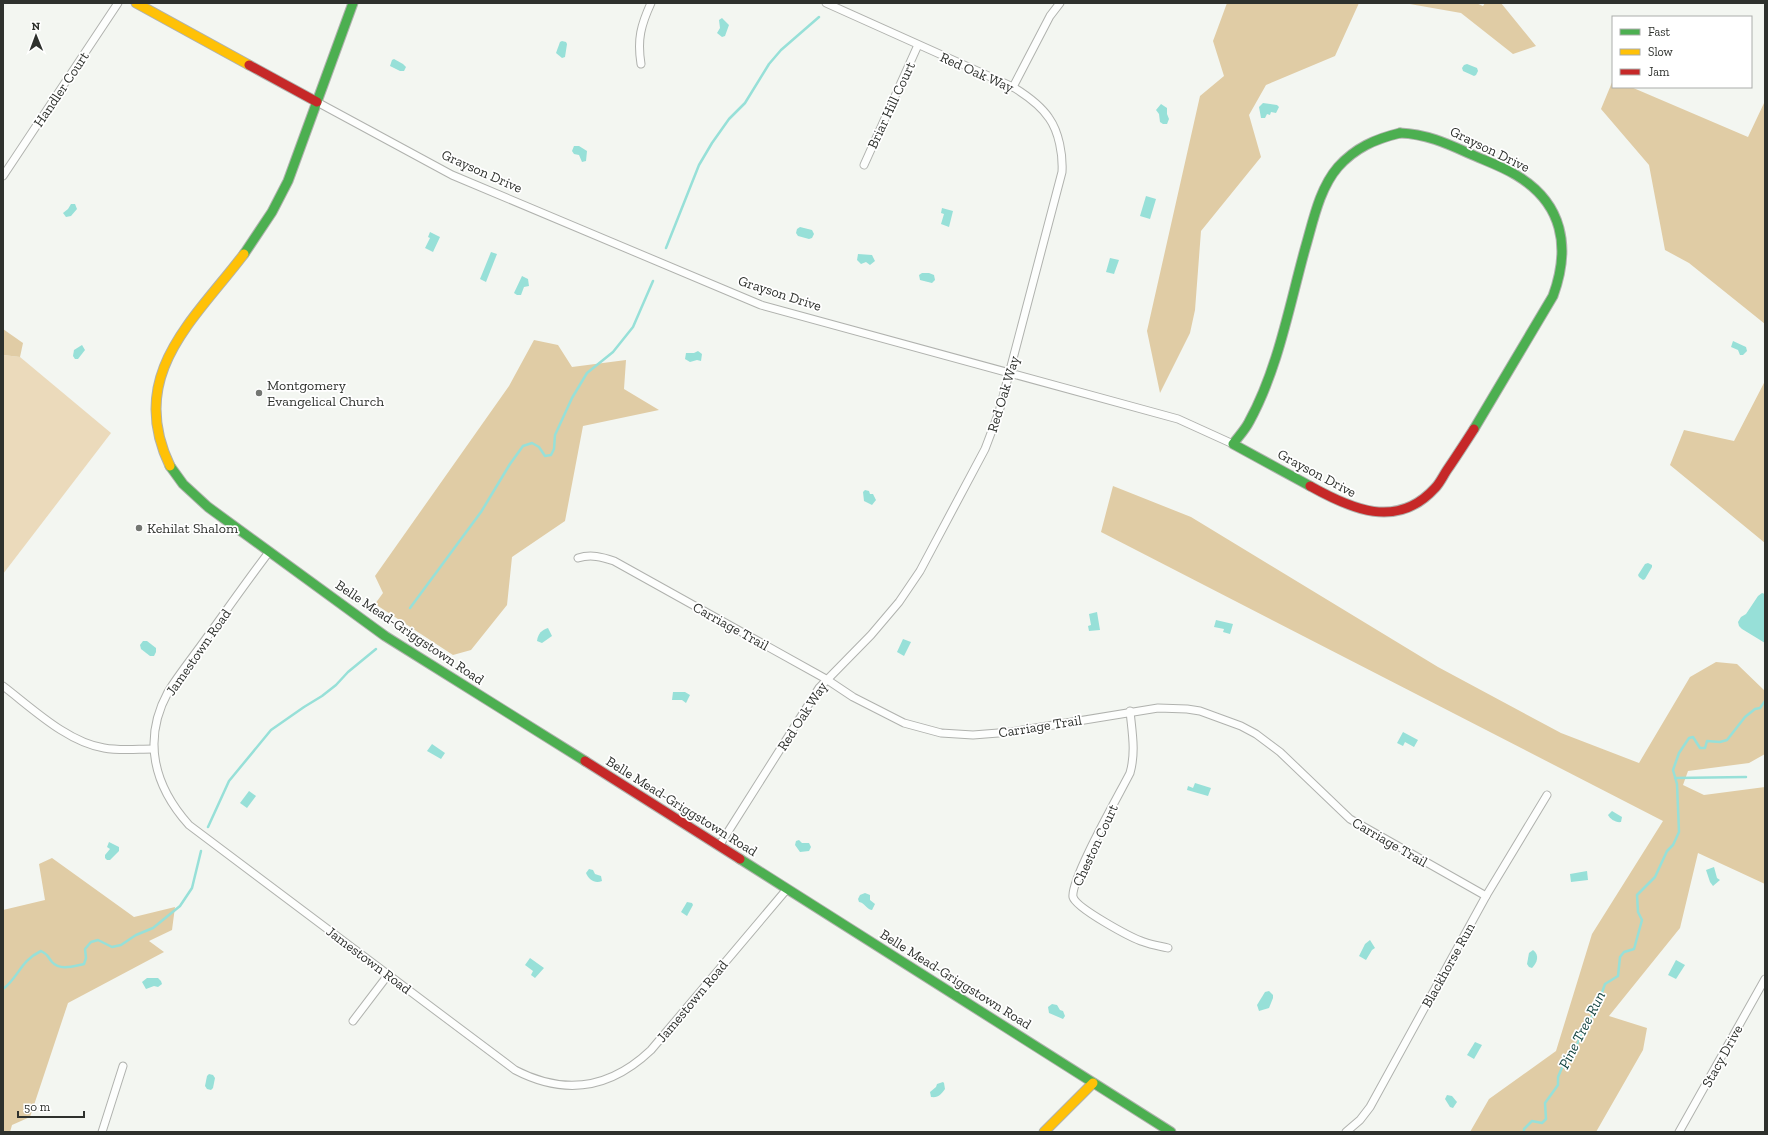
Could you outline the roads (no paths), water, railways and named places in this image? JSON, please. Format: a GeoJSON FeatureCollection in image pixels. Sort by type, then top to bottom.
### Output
{"type":"FeatureCollection","features":[{"type":"Feature","properties":{"kind":"street","name":"Handler Court"},"geometry":{"type":"LineString","coordinates":[[3,176],[118,3]]}},
{"type":"Feature","properties":{"kind":"street"},"geometry":{"type":"LineString","coordinates":[[136,3],[317,102]]}},
{"type":"Feature","properties":{"kind":"street","name":"Belle Mead-Griggstown Road"},"geometry":{"type":"LineString","coordinates":[[352,3],[287,182],[272,213],[170,351],[161,374],[156,394],[160,444],[171,467],[182,483],[208,507],[411,653],[1171,1132]]}},
{"type":"Feature","properties":{"kind":"street"},"geometry":{"type":"LineString","coordinates":[[641,64],[639,50],[640,29],[651,3]]}},
{"type":"Feature","properties":{"kind":"street","name":"Red Oak Way"},"geometry":{"type":"LineString","coordinates":[[719,846],[826,679],[871,635],[899,602],[920,571],[985,449],[999,412],[1062,172],[1058,137],[1049,118],[1027,96],[1013,87],[826,3]]}},
{"type":"Feature","properties":{"kind":"street"},"geometry":{"type":"LineString","coordinates":[[1013,87],[1050,16],[1060,3]]}},
{"type":"Feature","properties":{"kind":"street","name":"Briar Hill Court"},"geometry":{"type":"LineString","coordinates":[[864,165],[918,45]]}},
{"type":"Feature","properties":{"kind":"street","name":"Grayson Drive"},"geometry":{"type":"LineString","coordinates":[[317,102],[452,175],[761,305],[1178,419],[1233,444],[1340,503],[1367,513],[1401,510],[1428,495],[1435,488],[1484,414],[1558,284],[1564,261],[1563,245],[1554,212],[1547,200],[1517,175],[1437,138],[1410,133],[1400,133],[1382,137],[1365,144],[1349,156],[1337,168],[1329,180],[1317,207],[1272,370],[1249,423],[1233,444]]}},
{"type":"Feature","properties":{"kind":"street","name":"Jamestown Road"},"geometry":{"type":"LineString","coordinates":[[269,552],[168,692],[157,719],[153,749],[156,766],[164,792],[171,804],[189,825],[515,1070],[543,1082],[557,1085],[585,1085],[616,1076],[628,1070],[651,1050],[787,889]]}},
{"type":"Feature","properties":{"kind":"street","name":"Carriage Trail"},"geometry":{"type":"LineString","coordinates":[[578,558],[585,556],[599,556],[614,561],[826,679],[853,697],[904,723],[941,733],[973,735],[1011,732],[1130,711],[1158,708],[1200,711],[1241,726],[1251,731],[1280,752],[1350,819],[1486,896]]}},
{"type":"Feature","properties":{"kind":"street"},"geometry":{"type":"LineString","coordinates":[[3,686],[75,738],[104,748],[119,750],[153,749]]}},
{"type":"Feature","properties":{"kind":"street","name":"Cheston Court"},"geometry":{"type":"LineString","coordinates":[[1130,711],[1134,753],[1130,773],[1082,866],[1073,886],[1073,896],[1078,905],[1125,934],[1145,943],[1168,948]]}},
{"type":"Feature","properties":{"kind":"street","name":"Blackhorse Run"},"geometry":{"type":"LineString","coordinates":[[1346,1132],[1360,1120],[1370,1107],[1486,896],[1547,795]]}},
{"type":"Feature","properties":{"kind":"street"},"geometry":{"type":"LineString","coordinates":[[353,1021],[388,975]]}},
{"type":"Feature","properties":{"kind":"street","name":"Stacy Drive"},"geometry":{"type":"LineString","coordinates":[[1679,1132],[1765,979]]}},
{"type":"Feature","properties":{"kind":"street"},"geometry":{"type":"LineString","coordinates":[[102,1132],[123,1066]]}},
{"type":"Feature","properties":{"kind":"street"},"geometry":{"type":"LineString","coordinates":[[1044,1132],[1093,1083]]}},
{"type":"Feature","properties":{"kind":"water"},"geometry":{"type":"Polygon","coordinates":[[[722,18],[729,25],[725,36],[722,37],[717,33],[720,28],[719,20],[722,18]]]}},
{"type":"Feature","properties":{"kind":"water"},"geometry":{"type":"Polygon","coordinates":[[[560,42],[566,42],[567,44],[565,57],[562,58],[556,53],[560,42]]]}},
{"type":"Feature","properties":{"kind":"water"},"geometry":{"type":"Polygon","coordinates":[[[394,59],[406,67],[404,71],[400,71],[390,66],[392,60],[394,59]]]}},
{"type":"Feature","properties":{"kind":"water"},"geometry":{"type":"Polygon","coordinates":[[[1467,64],[1477,68],[1478,71],[1476,75],[1474,76],[1463,71],[1462,68],[1467,64]]]}},
{"type":"Feature","properties":{"kind":"water"},"geometry":{"type":"Polygon","coordinates":[[[1263,103],[1277,105],[1279,107],[1276,113],[1271,112],[1270,115],[1267,114],[1265,118],[1261,118],[1259,107],[1263,103]]]}},
{"type":"Feature","properties":{"kind":"water"},"geometry":{"type":"Polygon","coordinates":[[[1161,104],[1167,108],[1169,119],[1167,124],[1160,122],[1159,114],[1156,110],[1161,104]]]}},
{"type":"Feature","properties":{"kind":"water"},"geometry":{"type":"Polygon","coordinates":[[[574,146],[579,146],[587,151],[586,161],[582,162],[579,155],[574,154],[572,151],[574,146]]]}},
{"type":"Feature","properties":{"kind":"water"},"geometry":{"type":"Polygon","coordinates":[[[1146,196],[1156,199],[1150,219],[1140,216],[1146,196]]]}},
{"type":"Feature","properties":{"kind":"water"},"geometry":{"type":"Polygon","coordinates":[[[71,204],[75,204],[77,209],[71,216],[66,217],[63,213],[71,204]]]}},
{"type":"Feature","properties":{"kind":"water"},"geometry":{"type":"Polygon","coordinates":[[[942,208],[953,211],[949,227],[941,224],[944,214],[941,213],[942,208]]]}},
{"type":"Feature","properties":{"kind":"water"},"geometry":{"type":"Polygon","coordinates":[[[800,227],[812,230],[814,234],[812,238],[809,239],[798,236],[796,233],[797,229],[800,227]]]}},
{"type":"Feature","properties":{"kind":"water"},"geometry":{"type":"Polygon","coordinates":[[[430,232],[440,237],[433,252],[425,248],[430,238],[428,237],[430,232]]]}},
{"type":"Feature","properties":{"kind":"water"},"geometry":{"type":"Polygon","coordinates":[[[491,252],[497,254],[486,282],[480,279],[491,252]]]}},
{"type":"Feature","properties":{"kind":"water"},"geometry":{"type":"Polygon","coordinates":[[[858,254],[872,255],[875,261],[870,265],[866,262],[861,264],[857,260],[858,254]]]}},
{"type":"Feature","properties":{"kind":"water"},"geometry":{"type":"Polygon","coordinates":[[[1110,258],[1119,260],[1114,274],[1106,272],[1110,258]]]}},
{"type":"Feature","properties":{"kind":"water"},"geometry":{"type":"Polygon","coordinates":[[[922,273],[934,275],[935,280],[932,283],[920,280],[919,275],[922,273]]]}},
{"type":"Feature","properties":{"kind":"water"},"geometry":{"type":"Polygon","coordinates":[[[522,276],[528,279],[529,286],[524,287],[521,295],[517,295],[514,293],[522,276]]]}},
{"type":"Feature","properties":{"kind":"water"},"geometry":{"type":"Polygon","coordinates":[[[1733,341],[1746,347],[1747,351],[1743,355],[1740,355],[1738,350],[1731,347],[1733,341]]]}},
{"type":"Feature","properties":{"kind":"water"},"geometry":{"type":"Polygon","coordinates":[[[82,345],[85,350],[78,359],[75,359],[73,356],[74,350],[82,345]]]}},
{"type":"Feature","properties":{"kind":"water"},"geometry":{"type":"Polygon","coordinates":[[[698,351],[702,354],[701,361],[697,360],[690,362],[685,359],[686,353],[694,353],[698,351]]]}},
{"type":"Feature","properties":{"kind":"water"},"geometry":{"type":"Polygon","coordinates":[[[865,490],[869,491],[870,494],[873,494],[876,500],[872,505],[864,501],[863,492],[865,490]]]}},
{"type":"Feature","properties":{"kind":"water"},"geometry":{"type":"Polygon","coordinates":[[[1648,563],[1652,565],[1652,567],[1643,580],[1638,575],[1645,564],[1648,563]]]}},
{"type":"Feature","properties":{"kind":"water"},"geometry":{"type":"Polygon","coordinates":[[[1762,593],[1765,594],[1765,643],[1742,629],[1738,622],[1762,593]]]}},
{"type":"Feature","properties":{"kind":"water"},"geometry":{"type":"Polygon","coordinates":[[[1097,612],[1100,630],[1089,631],[1088,626],[1091,625],[1089,614],[1097,612]]]}},
{"type":"Feature","properties":{"kind":"water"},"geometry":{"type":"Polygon","coordinates":[[[1216,620],[1233,624],[1230,634],[1223,632],[1224,629],[1214,627],[1216,620]]]}},
{"type":"Feature","properties":{"kind":"water"},"geometry":{"type":"Polygon","coordinates":[[[548,628],[552,636],[542,643],[537,641],[541,632],[548,628]]]}},
{"type":"Feature","properties":{"kind":"water"},"geometry":{"type":"Polygon","coordinates":[[[903,639],[911,642],[904,656],[897,652],[903,639]]]}},
{"type":"Feature","properties":{"kind":"water"},"geometry":{"type":"Polygon","coordinates":[[[143,641],[147,641],[156,648],[154,656],[150,656],[141,649],[140,645],[143,641]]]}},
{"type":"Feature","properties":{"kind":"water"},"geometry":{"type":"Polygon","coordinates":[[[673,692],[685,692],[690,695],[686,703],[682,700],[672,700],[673,692]]]}},
{"type":"Feature","properties":{"kind":"water"},"geometry":{"type":"Polygon","coordinates":[[[1403,732],[1418,740],[1414,747],[1405,742],[1403,746],[1397,743],[1403,732]]]}},
{"type":"Feature","properties":{"kind":"water"},"geometry":{"type":"Polygon","coordinates":[[[432,744],[445,753],[441,759],[427,751],[432,744]]]}},
{"type":"Feature","properties":{"kind":"water"},"geometry":{"type":"Polygon","coordinates":[[[1195,783],[1211,788],[1208,796],[1187,790],[1188,786],[1193,788],[1195,783]]]}},
{"type":"Feature","properties":{"kind":"water"},"geometry":{"type":"Polygon","coordinates":[[[249,791],[256,796],[247,808],[240,803],[249,791]]]}},
{"type":"Feature","properties":{"kind":"water"},"geometry":{"type":"Polygon","coordinates":[[[1612,811],[1622,817],[1621,822],[1615,821],[1608,815],[1612,811]]]}},
{"type":"Feature","properties":{"kind":"water"},"geometry":{"type":"Polygon","coordinates":[[[799,840],[802,843],[809,843],[811,847],[809,851],[800,852],[795,845],[796,841],[799,840]]]}},
{"type":"Feature","properties":{"kind":"water"},"geometry":{"type":"Polygon","coordinates":[[[109,842],[119,847],[119,851],[110,860],[107,860],[105,855],[110,849],[107,847],[109,842]]]}},
{"type":"Feature","properties":{"kind":"water"},"geometry":{"type":"Polygon","coordinates":[[[1714,867],[1717,878],[1720,880],[1713,886],[1706,870],[1714,867]]]}},
{"type":"Feature","properties":{"kind":"water"},"geometry":{"type":"Polygon","coordinates":[[[589,869],[593,870],[595,874],[601,876],[602,881],[595,882],[589,878],[586,873],[589,869]]]}},
{"type":"Feature","properties":{"kind":"water"},"geometry":{"type":"Polygon","coordinates":[[[1587,871],[1588,880],[1571,882],[1570,874],[1587,871]]]}},
{"type":"Feature","properties":{"kind":"water"},"geometry":{"type":"Polygon","coordinates":[[[865,893],[870,895],[870,900],[875,904],[872,910],[859,902],[858,899],[860,895],[865,893]]]}},
{"type":"Feature","properties":{"kind":"water"},"geometry":{"type":"Polygon","coordinates":[[[687,902],[692,903],[693,905],[687,916],[681,912],[687,902]]]}},
{"type":"Feature","properties":{"kind":"water"},"geometry":{"type":"Polygon","coordinates":[[[1370,940],[1375,948],[1366,960],[1359,956],[1365,944],[1370,940]]]}},
{"type":"Feature","properties":{"kind":"water"},"geometry":{"type":"Polygon","coordinates":[[[1533,950],[1537,959],[1532,968],[1527,964],[1529,953],[1533,950]]]}},
{"type":"Feature","properties":{"kind":"water"},"geometry":{"type":"Polygon","coordinates":[[[530,958],[544,968],[535,978],[531,975],[533,971],[525,965],[530,958]]]}},
{"type":"Feature","properties":{"kind":"water"},"geometry":{"type":"Polygon","coordinates":[[[1676,960],[1685,965],[1676,979],[1668,975],[1676,960]]]}},
{"type":"Feature","properties":{"kind":"water"},"geometry":{"type":"Polygon","coordinates":[[[147,978],[158,978],[162,984],[158,987],[154,986],[146,989],[142,982],[147,978]]]}},
{"type":"Feature","properties":{"kind":"water"},"geometry":{"type":"Polygon","coordinates":[[[1269,991],[1273,995],[1273,998],[1269,1008],[1259,1011],[1257,1005],[1265,992],[1269,991]]]}},
{"type":"Feature","properties":{"kind":"water"},"geometry":{"type":"Polygon","coordinates":[[[1052,1004],[1057,1005],[1060,1010],[1063,1011],[1065,1016],[1063,1019],[1049,1013],[1048,1007],[1052,1004]]]}},
{"type":"Feature","properties":{"kind":"water"},"geometry":{"type":"Polygon","coordinates":[[[1475,1042],[1482,1045],[1474,1059],[1467,1055],[1475,1042]]]}},
{"type":"Feature","properties":{"kind":"water"},"geometry":{"type":"Polygon","coordinates":[[[209,1074],[213,1075],[215,1078],[213,1088],[211,1090],[207,1089],[205,1086],[207,1076],[209,1074]]]}},
{"type":"Feature","properties":{"kind":"water"},"geometry":{"type":"Polygon","coordinates":[[[943,1082],[945,1089],[940,1095],[931,1097],[930,1092],[936,1087],[937,1084],[943,1082]]]}},
{"type":"Feature","properties":{"kind":"water"},"geometry":{"type":"Polygon","coordinates":[[[1447,1095],[1452,1096],[1457,1102],[1453,1108],[1450,1107],[1445,1099],[1447,1095]]]}},
{"type":"Feature","properties":{"kind":"waterway"},"geometry":{"type":"LineString","coordinates":[[666,248],[699,165],[712,143],[729,119],[745,103],[769,64],[781,50],[819,17]]}},
{"type":"Feature","properties":{"kind":"waterway"},"geometry":{"type":"LineString","coordinates":[[410,608],[481,512],[510,464],[523,446],[532,443],[539,447],[545,456],[551,455],[554,449],[555,435],[572,398],[587,373],[613,352],[633,327],[653,281]]}},
{"type":"Feature","properties":{"kind":"waterway"},"geometry":{"type":"LineString","coordinates":[[208,827],[229,781],[271,730],[322,696],[376,649]]}},
{"type":"Feature","properties":{"kind":"waterway","name":"Pine Tree Run"},"geometry":{"type":"LineString","coordinates":[[1524,1132],[1524,1129],[1532,1121],[1542,1123],[1546,1119],[1545,1103],[1558,1085],[1558,1077],[1564,1063],[1576,1047],[1583,1030],[1595,1012],[1605,984],[1618,976],[1620,957],[1624,952],[1634,949],[1642,920],[1638,912],[1637,895],[1655,877],[1667,851],[1673,845],[1679,832],[1677,784],[1673,770],[1679,753],[1689,738],[1693,737],[1700,748],[1705,748],[1707,741],[1720,742],[1727,740],[1745,717],[1755,709],[1760,708],[1765,701]]}},
{"type":"Feature","properties":{"kind":"waterway"},"geometry":{"type":"LineString","coordinates":[[1675,778],[1746,777]]}},
{"type":"Feature","properties":{"kind":"waterway"},"geometry":{"type":"LineString","coordinates":[[3,989],[13,979],[28,959],[41,951],[47,955],[55,965],[63,967],[76,966],[84,964],[86,958],[85,949],[91,942],[98,940],[112,947],[121,945],[136,935],[153,928],[180,906],[192,888],[201,851]]}},
{"type":"Feature","properties":{"kind":"place","name":"Montgomery Evangelical Church"},"geometry":{"type":"Point","coordinates":[259,393]}},
{"type":"Feature","properties":{"kind":"place","name":"Kehilat Shalom"},"geometry":{"type":"Point","coordinates":[139,528]}}]}
